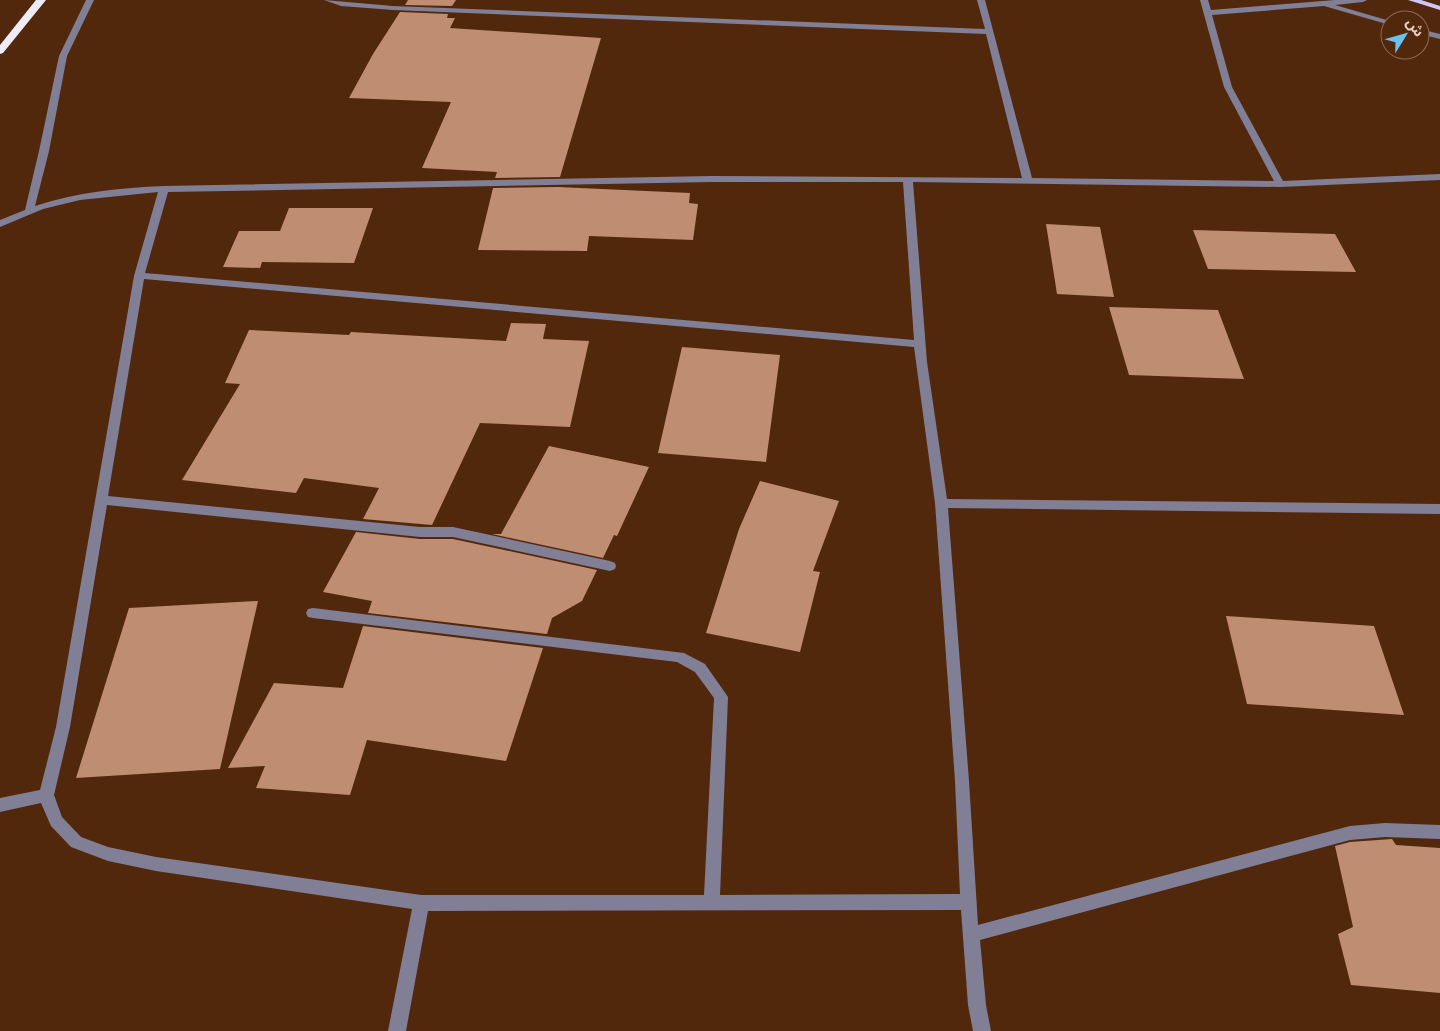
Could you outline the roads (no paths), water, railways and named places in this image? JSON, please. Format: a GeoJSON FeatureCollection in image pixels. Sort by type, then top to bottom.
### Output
{"type":"FeatureCollection","features":[{"type":"Feature","properties":{"kind":"highway"},"geometry":{"type":"LineString","coordinates":[[0,51],[40,0]]}},
{"type":"Feature","properties":{"kind":"main road"},"geometry":{"type":"LineString","coordinates":[[1412,0],[1440,8]]}},
{"type":"Feature","properties":{"kind":"street"},"geometry":{"type":"LineString","coordinates":[[29,209],[44,151],[63,56],[90,0]]}},
{"type":"Feature","properties":{"kind":"street"},"geometry":{"type":"LineString","coordinates":[[328,0],[341,4],[394,8],[990,32]]}},
{"type":"Feature","properties":{"kind":"street"},"geometry":{"type":"LineString","coordinates":[[981,0],[1028,181]]}},
{"type":"Feature","properties":{"kind":"street"},"geometry":{"type":"LineString","coordinates":[[1204,0],[1228,87],[1280,184]]}},
{"type":"Feature","properties":{"kind":"street"},"geometry":{"type":"LineString","coordinates":[[1308,0],[1380,20]]}},
{"type":"Feature","properties":{"kind":"street"},"geometry":{"type":"LineString","coordinates":[[1208,13],[1317,2],[1363,0]]}},
{"type":"Feature","properties":{"kind":"street"},"geometry":{"type":"LineString","coordinates":[[0,224],[29,209],[72,197],[100,193],[164,189],[712,180],[908,179],[1280,184],[1440,176]]}},
{"type":"Feature","properties":{"kind":"street"},"geometry":{"type":"LineString","coordinates":[[908,179],[919,344],[942,503],[962,780],[970,934],[982,1031]]}},
{"type":"Feature","properties":{"kind":"street"},"geometry":{"type":"LineString","coordinates":[[164,189],[139,276],[63,727],[46,794],[56,821],[76,842],[108,854],[156,864],[421,903],[968,902]]}},
{"type":"Feature","properties":{"kind":"street"},"geometry":{"type":"LineString","coordinates":[[139,276],[919,344]]}},
{"type":"Feature","properties":{"kind":"street"},"geometry":{"type":"LineString","coordinates":[[102,500],[420,532],[453,532],[610,566]]}},
{"type":"Feature","properties":{"kind":"street"},"geometry":{"type":"LineString","coordinates":[[942,503],[1440,509]]}},
{"type":"Feature","properties":{"kind":"street"},"geometry":{"type":"LineString","coordinates":[[313,613],[679,657],[700,668],[720,697],[712,902]]}},
{"type":"Feature","properties":{"kind":"street"},"geometry":{"type":"LineString","coordinates":[[0,805],[46,794]]}},
{"type":"Feature","properties":{"kind":"street"},"geometry":{"type":"LineString","coordinates":[[970,934],[1350,833],[1385,830],[1440,832]]}},
{"type":"Feature","properties":{"kind":"street"},"geometry":{"type":"LineString","coordinates":[[397,1031],[421,903]]}}]}
